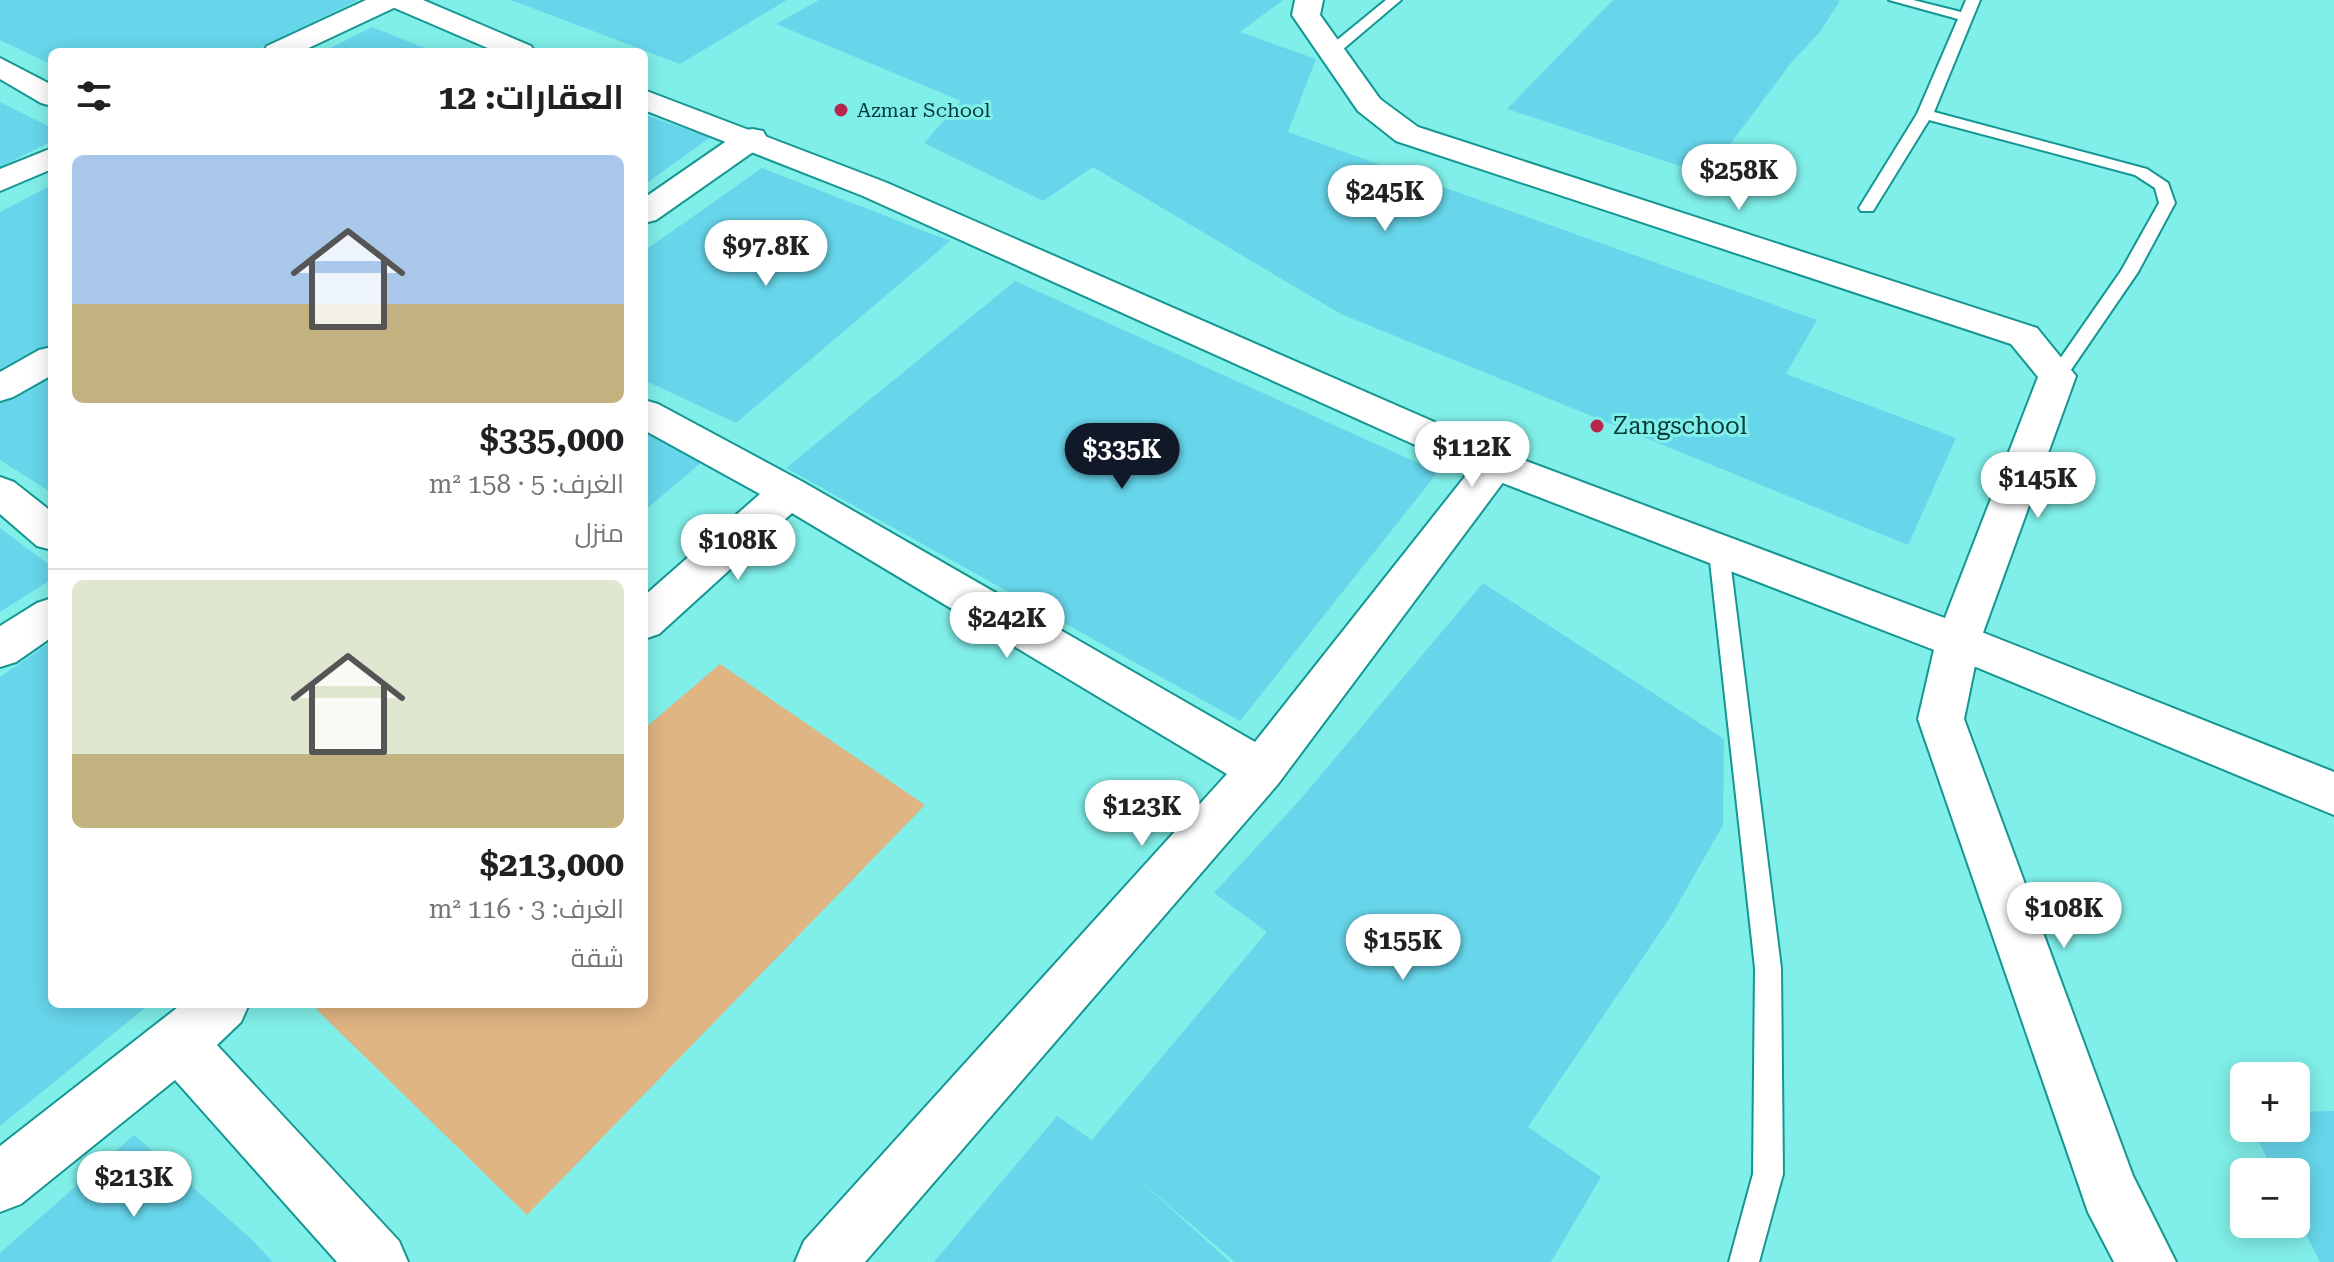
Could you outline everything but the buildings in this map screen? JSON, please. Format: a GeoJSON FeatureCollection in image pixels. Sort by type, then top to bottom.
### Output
{"type":"FeatureCollection","features":[{"type":"Feature","properties":{"kind":"street"},"geometry":{"type":"LineString","coordinates":[[286,48],[388,0]]}},
{"type":"Feature","properties":{"kind":"street"},"geometry":{"type":"LineString","coordinates":[[400,0],[512,48]]}},
{"type":"Feature","properties":{"kind":"street"},"geometry":{"type":"LineString","coordinates":[[1309,0],[1306,15],[1330,53],[1369,105],[1407,134],[2024,336],[2057,376],[1958,641],[1941,719],[2109,1191],[2146,1262]]}},
{"type":"Feature","properties":{"kind":"street"},"geometry":{"type":"LineString","coordinates":[[0,67],[48,95]]}},
{"type":"Feature","properties":{"kind":"street"},"geometry":{"type":"LineString","coordinates":[[648,100],[752,138],[874,189],[1496,465],[1958,641],[2334,794]]}},
{"type":"Feature","properties":{"kind":"street"},"geometry":{"type":"LineString","coordinates":[[648,210],[752,138]]}},
{"type":"Feature","properties":{"kind":"street"},"geometry":{"type":"LineString","coordinates":[[0,181],[48,159]]}},
{"type":"Feature","properties":{"kind":"street"},"geometry":{"type":"LineString","coordinates":[[0,388],[48,361]]}},
{"type":"Feature","properties":{"kind":"street"},"geometry":{"type":"LineString","coordinates":[[648,415],[789,492],[1261,770]]}},
{"type":"Feature","properties":{"kind":"street"},"geometry":{"type":"LineString","coordinates":[[825,1262],[1261,770],[1496,465]]}},
{"type":"Feature","properties":{"kind":"street"},"geometry":{"type":"LineString","coordinates":[[0,492],[48,532]]}},
{"type":"Feature","properties":{"kind":"street"},"geometry":{"type":"LineString","coordinates":[[648,618],[789,492]]}},
{"type":"Feature","properties":{"kind":"street"},"geometry":{"type":"LineString","coordinates":[[0,649],[48,618]]}},
{"type":"Feature","properties":{"kind":"street"},"geometry":{"type":"LineString","coordinates":[[0,1183],[178,1043],[217,1008]]}},
{"type":"Feature","properties":{"kind":"street"},"geometry":{"type":"LineString","coordinates":[[178,1043],[378,1262]]}},
{"type":"Feature","properties":{"kind":"lane"},"geometry":{"type":"LineString","coordinates":[[1330,53],[1394,0]]}},
{"type":"Feature","properties":{"kind":"lane"},"geometry":{"type":"LineString","coordinates":[[1896,0],[1966,17]]}},
{"type":"Feature","properties":{"kind":"lane"},"geometry":{"type":"LineString","coordinates":[[1867,208],[1925,114],[1973,0]]}},
{"type":"Feature","properties":{"kind":"lane"},"geometry":{"type":"LineString","coordinates":[[1925,114],[2141,172],[2162,186],[2167,203],[2144,245],[2129,272],[2057,376]]}},
{"type":"Feature","properties":{"kind":"lane"},"geometry":{"type":"LineString","coordinates":[[1719,552],[1768,968],[1768,1174],[1744,1262]]}},
{"type":"Feature","properties":{"kind":"shaded area"},"geometry":{"type":"Polygon","coordinates":[[[720,664],[925,805],[527,1215],[316,1009],[648,1008],[648,726],[720,664]]]}},
{"type":"Feature","properties":{"kind":"place","name":"Azmar School"},"geometry":{"type":"Point","coordinates":[841,110]}},
{"type":"Feature","properties":{"kind":"place","name":"Zangschool"},"geometry":{"type":"Point","coordinates":[1597,426]}}]}
